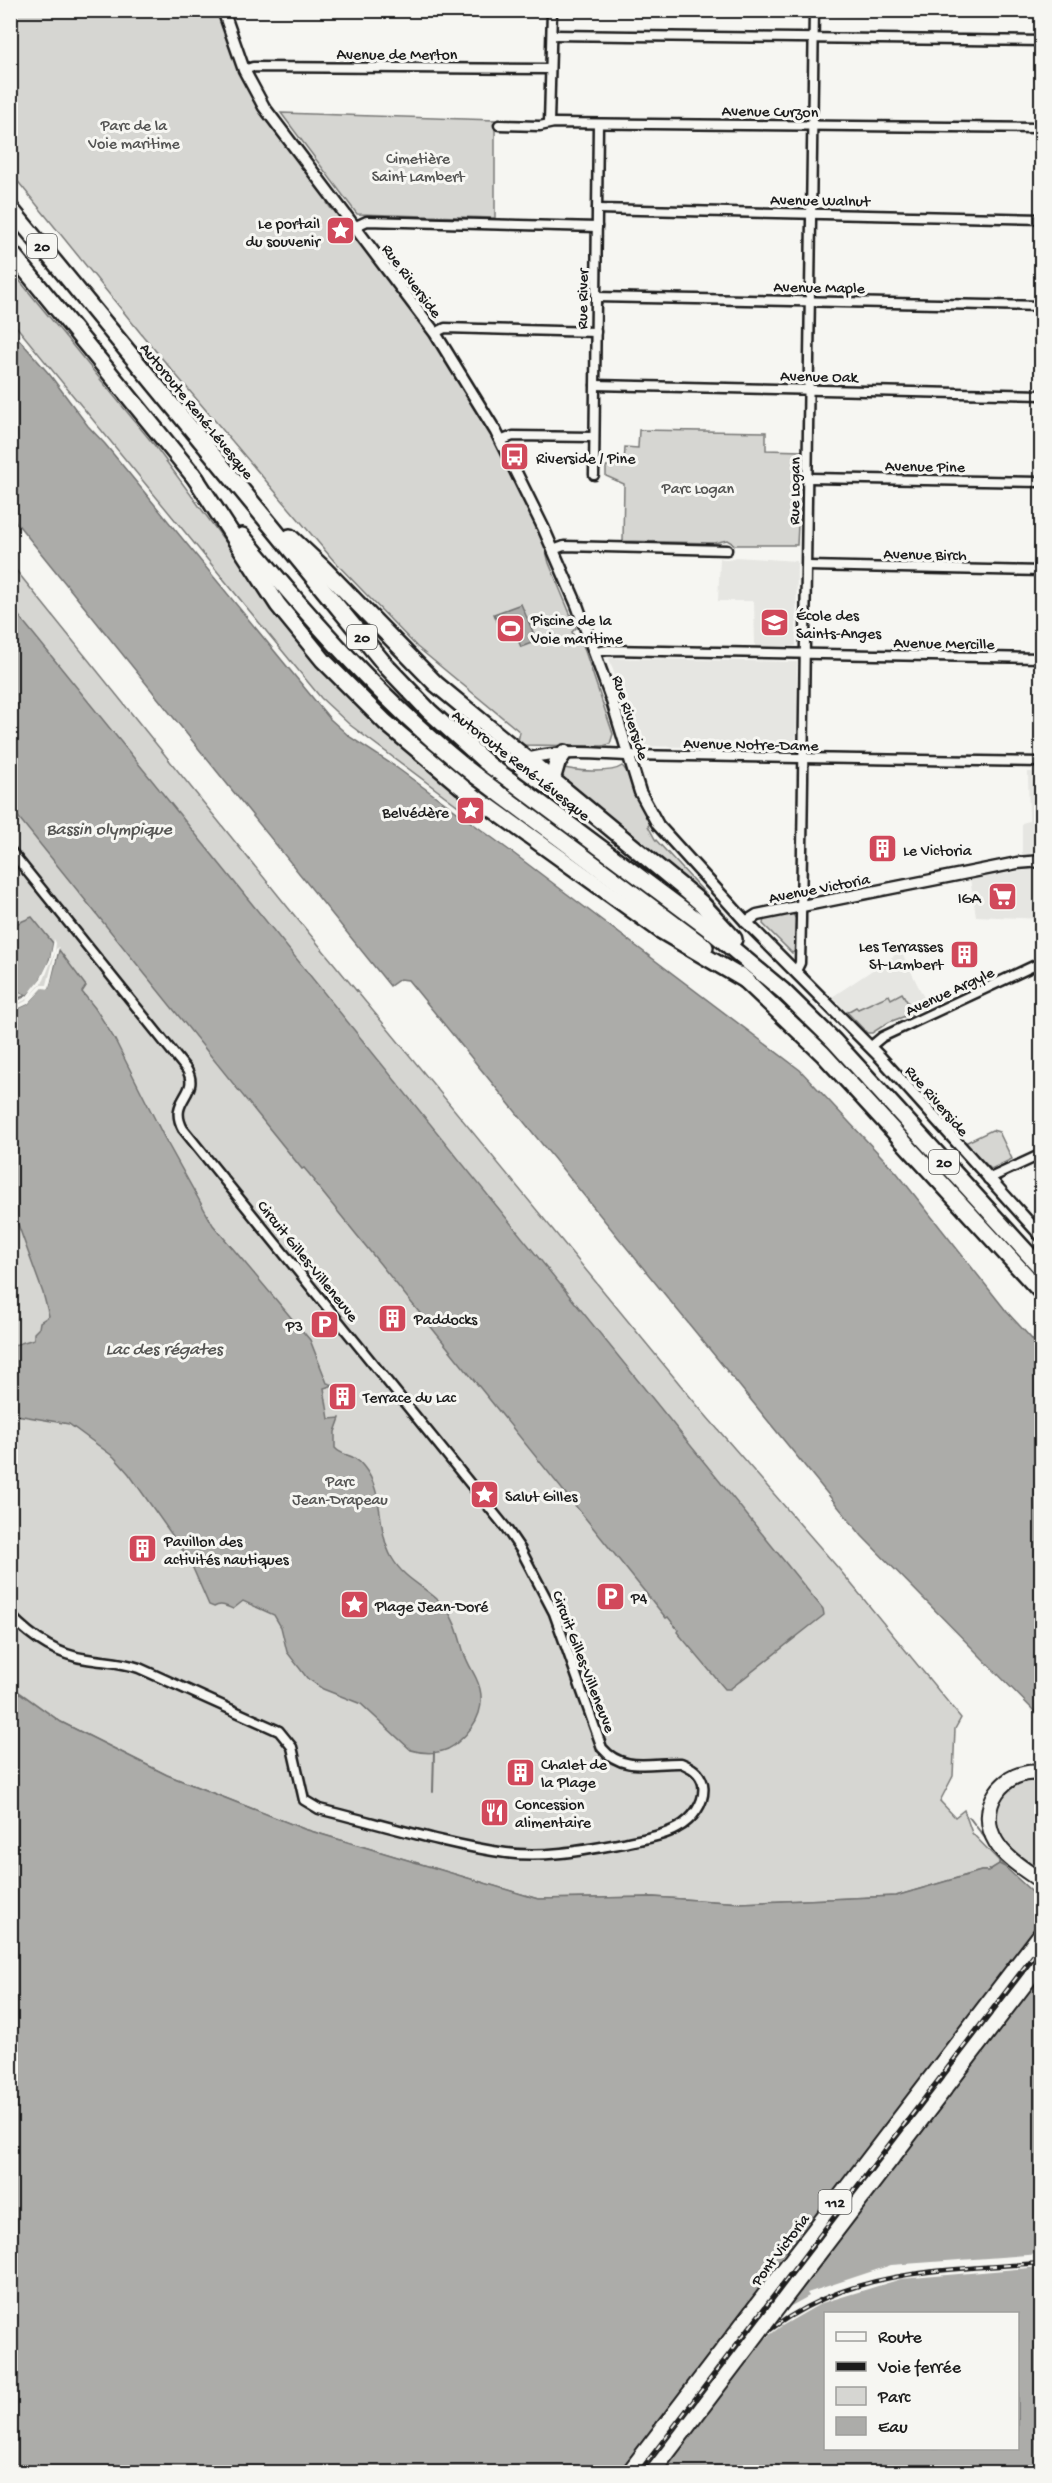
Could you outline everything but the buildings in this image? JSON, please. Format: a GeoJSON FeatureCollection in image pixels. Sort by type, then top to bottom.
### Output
{"type":"FeatureCollection","features":[{"type":"Feature","properties":{"kind":"highway","name":"Autoroute René-Lévesque"},"geometry":{"type":"LineString","coordinates":[[10,208],[397,679],[440,722],[489,765],[717,935],[773,981],[834,1041],[1041,1269]]}},
{"type":"Feature","properties":{"kind":"highway","name":"20"},"geometry":{"type":"LineString","coordinates":[[10,251],[292,596],[339,649],[418,727],[476,776],[685,931],[747,981],[823,1054],[1041,1293]]}},
{"type":"Feature","properties":{"kind":"highway"},"geometry":{"type":"LineString","coordinates":[[192,473],[278,605],[323,660],[402,738],[472,795],[660,930],[747,981]]}},
{"type":"Feature","properties":{"kind":"highway"},"geometry":{"type":"LineString","coordinates":[[246,497],[323,568],[436,684],[701,903],[773,981]]}},
{"type":"Feature","properties":{"kind":"highway"},"geometry":{"type":"LineString","coordinates":[[552,780],[556,766],[564,753]]}},
{"type":"Feature","properties":{"kind":"main road"},"geometry":{"type":"LineString","coordinates":[[1041,1773],[1022,1774],[1001,1786],[992,1798],[989,1821],[993,1838],[1001,1848],[1041,1882]]}},
{"type":"Feature","properties":{"kind":"main road","name":"Pont Victoria"},"geometry":{"type":"LineString","coordinates":[[630,2472],[1041,1932]]}},
{"type":"Feature","properties":{"kind":"main road","name":"112"},"geometry":{"type":"LineString","coordinates":[[653,2472],[1041,1962]]}},
{"type":"Feature","properties":{"kind":"street","name":"Rue Riverside"},"geometry":{"type":"LineString","coordinates":[[223,10],[244,70],[274,121],[435,333],[472,390],[500,441],[553,550],[595,652],[643,798],[658,825],[746,922],[870,1047],[1041,1237]]}},
{"type":"Feature","properties":{"kind":"street"},"geometry":{"type":"LineString","coordinates":[[549,123],[552,10]]}},
{"type":"Feature","properties":{"kind":"street","name":"Rue Logan"},"geometry":{"type":"LineString","coordinates":[[796,971],[800,963],[808,566],[814,10]]}},
{"type":"Feature","properties":{"kind":"street"},"geometry":{"type":"LineString","coordinates":[[552,35],[1041,41]]}},
{"type":"Feature","properties":{"kind":"street","name":"Avenue de Merton"},"geometry":{"type":"LineString","coordinates":[[244,70],[253,67],[550,69]]}},
{"type":"Feature","properties":{"kind":"street","name":"Avenue Curzon"},"geometry":{"type":"LineString","coordinates":[[499,125],[540,126],[549,123],[1041,129]]}},
{"type":"Feature","properties":{"kind":"street","name":"Rue River"},"geometry":{"type":"LineString","coordinates":[[594,475],[598,124]]}},
{"type":"Feature","properties":{"kind":"street","name":"Avenue Walnut"},"geometry":{"type":"LineString","coordinates":[[597,209],[1041,219]]}},
{"type":"Feature","properties":{"kind":"street"},"geometry":{"type":"LineString","coordinates":[[354,227],[368,221],[597,227]]}},
{"type":"Feature","properties":{"kind":"street","name":"Avenue Maple"},"geometry":{"type":"LineString","coordinates":[[596,297],[1041,306]]}},
{"type":"Feature","properties":{"kind":"street"},"geometry":{"type":"LineString","coordinates":[[435,333],[446,328],[596,332]]}},
{"type":"Feature","properties":{"kind":"street","name":"Avenue Oak"},"geometry":{"type":"LineString","coordinates":[[595,385],[1041,395]]}},
{"type":"Feature","properties":{"kind":"street"},"geometry":{"type":"LineString","coordinates":[[500,441],[513,436],[594,437]]}},
{"type":"Feature","properties":{"kind":"street","name":"Avenue Pine"},"geometry":{"type":"LineString","coordinates":[[809,478],[1041,482]]}},
{"type":"Feature","properties":{"kind":"street"},"geometry":{"type":"LineString","coordinates":[[553,550],[564,546],[727,550]]}},
{"type":"Feature","properties":{"kind":"street","name":"Avenue Birch"},"geometry":{"type":"LineString","coordinates":[[808,566],[1041,571]]}},
{"type":"Feature","properties":{"kind":"street","name":"Avenue Mercille"},"geometry":{"type":"LineString","coordinates":[[595,652],[608,650],[1041,658]]}},
{"type":"Feature","properties":{"kind":"street","name":"Avenue Notre-Dame"},"geometry":{"type":"LineString","coordinates":[[472,795],[499,770],[525,758],[543,754],[1041,762]]}},
{"type":"Feature","properties":{"kind":"street","name":"Circuit Gilles-Villeneuve"},"geometry":{"type":"LineString","coordinates":[[10,850],[192,1077],[192,1084],[178,1110],[179,1121],[183,1129],[506,1528],[521,1550],[554,1613],[602,1748],[611,1758],[627,1764],[672,1763],[689,1766],[700,1777],[703,1794],[696,1812],[688,1821],[663,1834],[573,1852],[538,1855],[472,1847],[319,1809],[304,1800],[292,1747],[279,1731],[139,1668],[62,1653],[33,1636],[10,1616]]}},
{"type":"Feature","properties":{"kind":"street","name":"Avenue Victoria"},"geometry":{"type":"LineString","coordinates":[[746,922],[757,915],[1017,863],[1041,861]]}},
{"type":"Feature","properties":{"kind":"street","name":"Avenue Argyle"},"geometry":{"type":"LineString","coordinates":[[870,1047],[882,1037],[1041,962]]}},
{"type":"Feature","properties":{"kind":"street"},"geometry":{"type":"LineString","coordinates":[[988,1179],[1041,1154]]}},
{"type":"Feature","properties":{"kind":"shaded area","name":"École des Saints-Anges"},"geometry":{"type":"Polygon","coordinates":[[[735,557],[797,561],[796,646],[755,647],[754,601],[718,601],[720,558],[728,560],[735,557]]]}},
{"type":"Feature","properties":{"kind":"shaded area"},"geometry":{"type":"Polygon","coordinates":[[[609,658],[797,662],[796,749],[638,746],[609,658]]]}},
{"type":"Feature","properties":{"kind":"shaded area"},"geometry":{"type":"Polygon","coordinates":[[[1028,772],[1041,772],[1041,853],[1022,854],[1022,823],[1029,821],[1028,772]]]}},
{"type":"Feature","properties":{"kind":"shaded area"},"geometry":{"type":"Polygon","coordinates":[[[1041,868],[1041,919],[976,916],[970,879],[1041,868]]]}},
{"type":"Feature","properties":{"kind":"shaded area"},"geometry":{"type":"Polygon","coordinates":[[[901,951],[928,1006],[868,1033],[832,997],[901,951]]]}},
{"type":"Feature","properties":{"kind":"green space","name":"Parc de la Voie maritime"},"geometry":{"type":"Polygon","coordinates":[[[10,11],[217,11],[240,72],[258,107],[328,201],[332,210],[334,209],[431,336],[491,434],[544,543],[549,563],[576,628],[572,632],[574,637],[580,636],[613,734],[610,744],[603,746],[517,745],[520,732],[417,647],[334,561],[143,336],[11,173],[10,11]]]}},
{"type":"Feature","properties":{"kind":"green space","name":"Cimetière Saint Lambert"},"geometry":{"type":"Polygon","coordinates":[[[281,113],[495,120],[495,218],[357,214],[281,113]]]}},
{"type":"Feature","properties":{"kind":"green space"},"geometry":{"type":"Polygon","coordinates":[[[10,269],[155,446],[263,593],[481,806],[473,817],[350,725],[321,698],[11,320],[10,269]]]}},
{"type":"Feature","properties":{"kind":"green space","name":"Parc Logan"},"geometry":{"type":"Polygon","coordinates":[[[639,430],[766,432],[766,450],[802,451],[801,517],[798,525],[797,545],[735,545],[727,540],[714,543],[623,541],[624,484],[606,476],[606,466],[624,466],[625,447],[638,448],[639,430]]]}},
{"type":"Feature","properties":{"kind":"green space","name":"Parc Jean-Drapeau"},"geometry":{"type":"Polygon","coordinates":[[[11,564],[290,910],[701,1410],[839,1569],[961,1718],[955,1729],[953,1776],[940,1801],[955,1817],[964,1810],[972,1833],[1005,1867],[999,1864],[988,1871],[981,1871],[896,1896],[741,1903],[653,1897],[538,1899],[304,1829],[167,1775],[61,1722],[11,1686],[11,564]]]}},
{"type":"Feature","properties":{"kind":"green space"},"geometry":{"type":"Polygon","coordinates":[[[622,766],[633,784],[655,839],[729,919],[566,787],[559,777],[561,767],[601,771],[622,766]]]}},
{"type":"Feature","properties":{"kind":"green space"},"geometry":{"type":"Polygon","coordinates":[[[793,914],[796,919],[795,951],[792,953],[763,924],[764,919],[793,914]]]}},
{"type":"Feature","properties":{"kind":"green space"},"geometry":{"type":"Polygon","coordinates":[[[902,993],[914,1013],[889,1022],[872,1033],[867,1033],[847,1012],[889,995],[891,999],[902,993]]]}},
{"type":"Feature","properties":{"kind":"green space"},"geometry":{"type":"Polygon","coordinates":[[[992,1130],[999,1132],[1012,1159],[991,1169],[965,1143],[992,1130]]]}},
{"type":"Feature","properties":{"kind":"green space"},"geometry":{"type":"Polygon","coordinates":[[[1026,1781],[1041,1781],[1041,1841],[1037,1848],[1041,1859],[1041,1876],[1012,1852],[1004,1842],[996,1821],[999,1801],[1005,1793],[1026,1781]]]}},
{"type":"Feature","properties":{"kind":"water"},"geometry":{"type":"Polygon","coordinates":[[[11,330],[330,719],[350,737],[393,765],[513,853],[800,1070],[897,1173],[1007,1312],[1041,1349],[1041,1440],[1037,1442],[1035,1450],[1042,1460],[1041,1718],[862,1536],[408,980],[400,979],[390,986],[11,516],[11,330]]]}},
{"type":"Feature","properties":{"kind":"water"},"geometry":{"type":"Polygon","coordinates":[[[521,604],[537,641],[521,647],[516,635],[505,639],[494,614],[521,604]]]}},
{"type":"Feature","properties":{"kind":"water","name":"Bassin olympique"},"geometry":{"type":"Polygon","coordinates":[[[10,605],[823,1609],[824,1615],[730,1689],[725,1689],[677,1632],[678,1630],[668,1617],[666,1618],[315,1181],[304,1168],[302,1169],[11,808],[10,605]]]}},
{"type":"Feature","properties":{"kind":"water"},"geometry":{"type":"Polygon","coordinates":[[[32,917],[53,943],[49,962],[40,980],[28,995],[11,1005],[11,1001],[27,995],[11,989],[11,926],[32,917]]]}},
{"type":"Feature","properties":{"kind":"water","name":"Lac des régates"},"geometry":{"type":"Polygon","coordinates":[[[59,950],[86,986],[82,992],[114,1038],[164,1137],[213,1225],[310,1340],[327,1383],[334,1385],[324,1388],[329,1419],[340,1418],[335,1432],[335,1448],[360,1462],[371,1477],[378,1500],[384,1536],[392,1558],[410,1579],[439,1600],[452,1618],[479,1687],[481,1705],[471,1728],[448,1749],[430,1753],[411,1750],[361,1704],[323,1689],[307,1678],[287,1652],[281,1627],[274,1615],[243,1601],[233,1609],[224,1605],[214,1607],[209,1605],[189,1559],[129,1474],[114,1457],[69,1424],[11,1414],[11,1346],[34,1339],[34,1333],[39,1328],[40,1322],[49,1316],[11,1205],[11,1012],[28,1004],[43,987],[49,988],[59,950]]]}},
{"type":"Feature","properties":{"kind":"water"},"geometry":{"type":"Polygon","coordinates":[[[10,1686],[61,1722],[167,1775],[304,1829],[538,1899],[653,1897],[741,1903],[896,1896],[981,1871],[988,1871],[999,1864],[1005,1867],[1041,1900],[1041,2472],[11,2472],[10,1686]]]}},
{"type":"Feature","properties":{"kind":"pier"},"geometry":{"type":"Polygon","coordinates":[[[54,939],[55,952],[44,980],[29,998],[10,1008],[11,1005],[27,996],[41,978],[50,959],[54,939]]]}},
{"type":"Feature","properties":{"kind":"pier"},"geometry":{"type":"Polygon","coordinates":[[[59,947],[49,989],[43,988],[28,1004],[11,1012],[10,1009],[26,1001],[41,985],[47,985],[56,949],[59,947]]]}},
{"type":"Feature","properties":{"kind":"pier"},"geometry":{"type":"Polygon","coordinates":[[[1041,1927],[1041,1969],[786,2305],[789,2307],[809,2296],[807,2293],[891,2265],[1041,2254],[1041,2267],[901,2279],[822,2303],[780,2327],[752,2349],[658,2472],[626,2472],[1041,1927]]]}},
{"type":"Feature","properties":{"kind":"waterway"},"geometry":{"type":"LineString","coordinates":[[433,1792],[434,1752]]}},
{"type":"Feature","properties":{"kind":"waterway"},"geometry":{"type":"LineString","coordinates":[[969,1817],[1000,1858],[999,1864]]}},
{"type":"Feature","properties":{"kind":"railway"},"geometry":{"type":"LineString","coordinates":[[639,2472],[1042,1944]]}},
{"type":"Feature","properties":{"kind":"railway"},"geometry":{"type":"LineString","coordinates":[[724,2372],[759,2338],[795,2313],[832,2295],[870,2283],[909,2275],[951,2269],[1042,2263]]}},
{"type":"Feature","properties":{"kind":"place","name":"Le portail du souvenir"},"geometry":{"type":"Point","coordinates":[341,231]}},
{"type":"Feature","properties":{"kind":"place","name":"Riverside / Pine"},"geometry":{"type":"Point","coordinates":[515,457]}},
{"type":"Feature","properties":{"kind":"place","name":"École des Saints-Anges"},"geometry":{"type":"Point","coordinates":[775,623]}},
{"type":"Feature","properties":{"kind":"place","name":"Piscine de la Voie maritime"},"geometry":{"type":"Point","coordinates":[510,628]}},
{"type":"Feature","properties":{"kind":"place","name":"Belvédère"},"geometry":{"type":"Point","coordinates":[470,811]}},
{"type":"Feature","properties":{"kind":"place","name":"Le Victoria"},"geometry":{"type":"Point","coordinates":[882,849]}},
{"type":"Feature","properties":{"kind":"place","name":"IGA"},"geometry":{"type":"Point","coordinates":[1002,897]}},
{"type":"Feature","properties":{"kind":"place","name":"Les Terrasses St-Lambert"},"geometry":{"type":"Point","coordinates":[964,954]}},
{"type":"Feature","properties":{"kind":"place","name":"Paddocks"},"geometry":{"type":"Point","coordinates":[393,1318]}},
{"type":"Feature","properties":{"kind":"place","name":"P3"},"geometry":{"type":"Point","coordinates":[324,1325]}},
{"type":"Feature","properties":{"kind":"place","name":"Terrace du Lac"},"geometry":{"type":"Point","coordinates":[342,1396]}},
{"type":"Feature","properties":{"kind":"place","name":"Salut Gilles"},"geometry":{"type":"Point","coordinates":[484,1495]}},
{"type":"Feature","properties":{"kind":"place","name":"Pavillon des activités nautiques"},"geometry":{"type":"Point","coordinates":[143,1549]}},
{"type":"Feature","properties":{"kind":"place","name":"P4"},"geometry":{"type":"Point","coordinates":[610,1597]}},
{"type":"Feature","properties":{"kind":"place","name":"Plage Jean-Doré"},"geometry":{"type":"Point","coordinates":[354,1605]}},
{"type":"Feature","properties":{"kind":"place","name":"Chalet de la Plage"},"geometry":{"type":"Point","coordinates":[520,1772]}},
{"type":"Feature","properties":{"kind":"place","name":"Concession alimentaire"},"geometry":{"type":"Point","coordinates":[494,1812]}}]}
